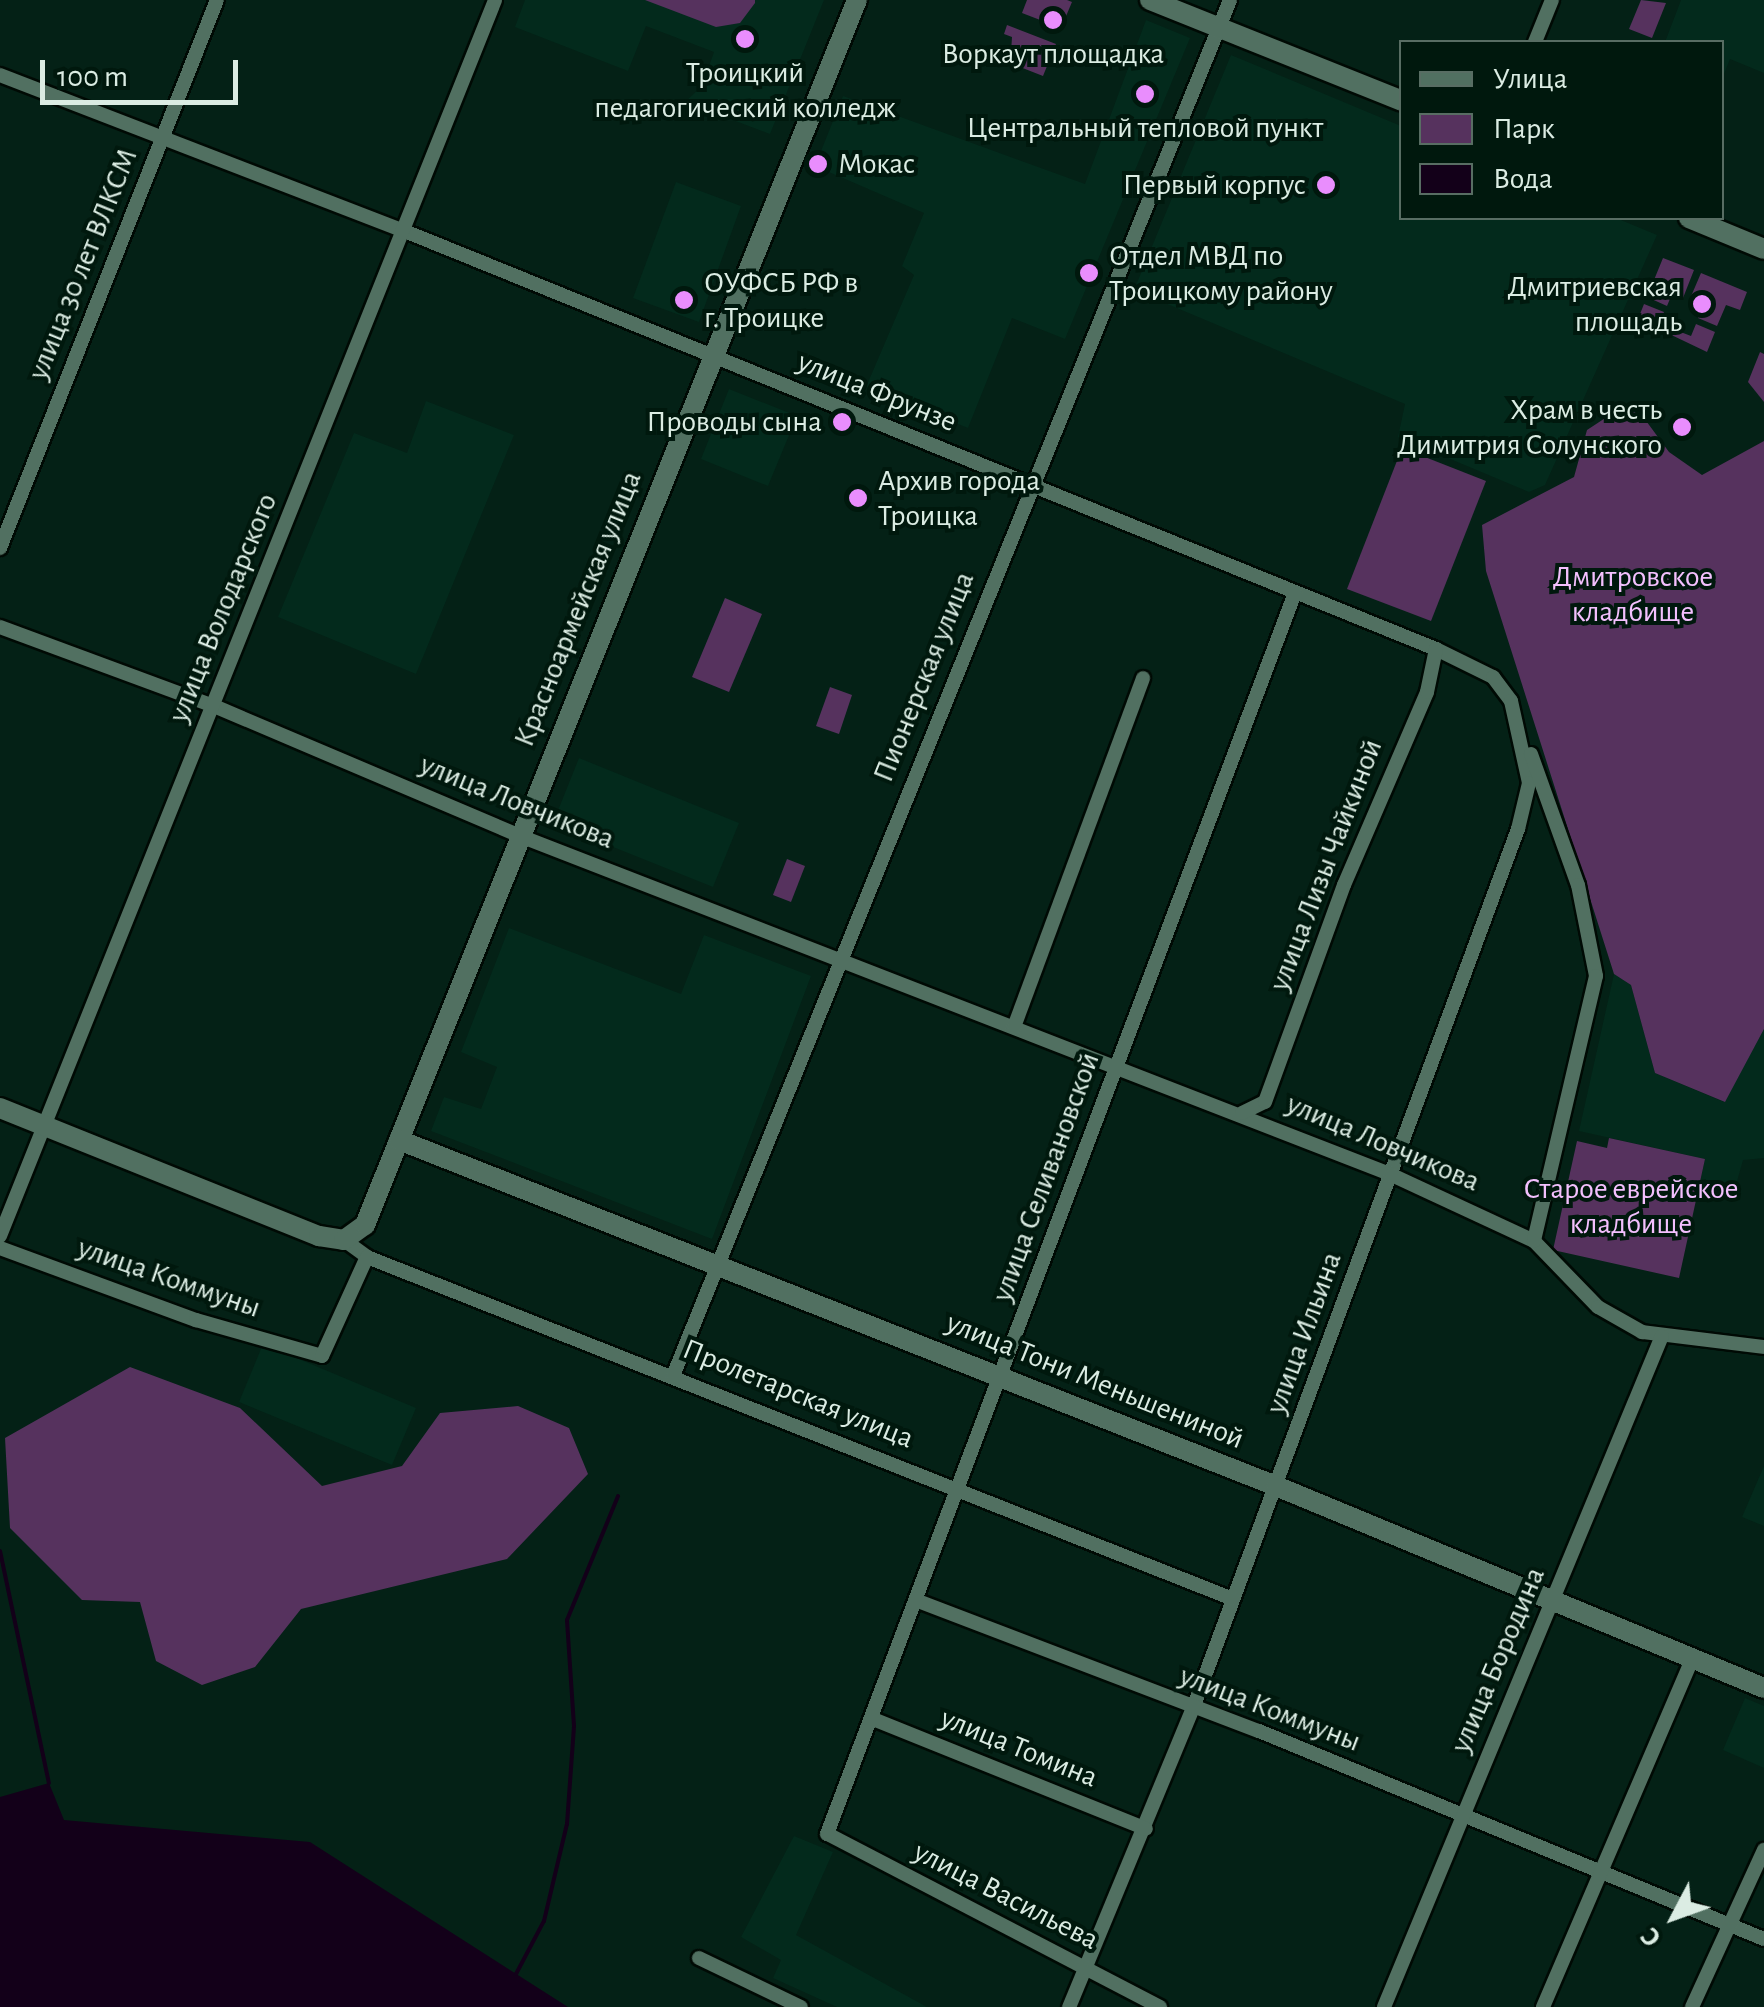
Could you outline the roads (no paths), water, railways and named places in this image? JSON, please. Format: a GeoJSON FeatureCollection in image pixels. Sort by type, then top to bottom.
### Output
{"type":"FeatureCollection","features":[{"type":"Feature","properties":{"kind":"street","name":"улица 30 лет ВЛКСМ"},"geometry":{"type":"LineString","coordinates":[[0,548],[217,0]]}},
{"type":"Feature","properties":{"kind":"street","name":"улица Володарского"},"geometry":{"type":"LineString","coordinates":[[0,1236],[494,0]]}},
{"type":"Feature","properties":{"kind":"street","name":"Красноармейская улица"},"geometry":{"type":"LineString","coordinates":[[348,1238],[371,1214],[857,0]]}},
{"type":"Feature","properties":{"kind":"street"},"geometry":{"type":"LineString","coordinates":[[1150,0],[1399,100]]}},
{"type":"Feature","properties":{"kind":"street","name":"Пионерская улица"},"geometry":{"type":"LineString","coordinates":[[673,1376],[1230,0]]}},
{"type":"Feature","properties":{"kind":"street"},"geometry":{"type":"LineString","coordinates":[[1535,40],[1552,0]]}},
{"type":"Feature","properties":{"kind":"street","name":"улица Фрунзе"},"geometry":{"type":"LineString","coordinates":[[0,75],[402,230],[1031,484],[1436,649],[1503,686]]}},
{"type":"Feature","properties":{"kind":"street"},"geometry":{"type":"LineString","coordinates":[[1693,220],[1764,248]]}},
{"type":"Feature","properties":{"kind":"street","name":"улица Селивановской"},"geometry":{"type":"LineString","coordinates":[[827,1834],[918,1602],[954,1488],[1003,1377],[1114,1065],[1296,593]]}},
{"type":"Feature","properties":{"kind":"street","name":"улица Ловчикова"},"geometry":{"type":"LineString","coordinates":[[0,627],[214,706],[520,836],[1242,1113],[1392,1175],[1534,1240],[1598,1307],[1642,1332],[1764,1347]]}},
{"type":"Feature","properties":{"kind":"street","name":"улица Лизы Чайкиной"},"geometry":{"type":"LineString","coordinates":[[1265,1102],[1344,885],[1427,692],[1436,649]]}},
{"type":"Feature","properties":{"kind":"street"},"geometry":{"type":"LineString","coordinates":[[1014,1027],[1143,678]]}},
{"type":"Feature","properties":{"kind":"street","name":"улица Ильина"},"geometry":{"type":"LineString","coordinates":[[1503,686],[1578,884],[1596,976],[1534,1240]]}},
{"type":"Feature","properties":{"kind":"street","name":"улица Ильина"},"geometry":{"type":"LineString","coordinates":[[1070,2007],[1193,1708],[1518,829],[1529,783],[1520,724]]}},
{"type":"Feature","properties":{"kind":"street"},"geometry":{"type":"LineString","coordinates":[[1242,1113],[1265,1102],[1270,1124]]}},
{"type":"Feature","properties":{"kind":"street","name":"Пролетарская улица"},"geometry":{"type":"LineString","coordinates":[[0,1108],[318,1236],[348,1238],[367,1257],[1233,1600]]}},
{"type":"Feature","properties":{"kind":"street","name":"улица Тони Меньшениной"},"geometry":{"type":"LineString","coordinates":[[400,1140],[1276,1486],[1764,1688]]}},
{"type":"Feature","properties":{"kind":"street","name":"улица Коммуны"},"geometry":{"type":"LineString","coordinates":[[0,1248],[196,1320],[322,1356],[367,1257]]}},
{"type":"Feature","properties":{"kind":"street","name":"улица Бородина"},"geometry":{"type":"LineString","coordinates":[[1384,2007],[1662,1336]]}},
{"type":"Feature","properties":{"kind":"street","name":"улица Коммуны"},"geometry":{"type":"LineString","coordinates":[[918,1602],[1464,1815],[1601,1875],[1764,1939]]}},
{"type":"Feature","properties":{"kind":"street"},"geometry":{"type":"LineString","coordinates":[[1543,2007],[1692,1659]]}},
{"type":"Feature","properties":{"kind":"street","name":"улица Томина"},"geometry":{"type":"LineString","coordinates":[[873,1719],[1146,1829]]}},
{"type":"Feature","properties":{"kind":"street","name":"улица Васильева"},"geometry":{"type":"LineString","coordinates":[[827,1834],[1160,2007]]}},
{"type":"Feature","properties":{"kind":"street"},"geometry":{"type":"LineString","coordinates":[[1692,2007],[1764,1850]]}},
{"type":"Feature","properties":{"kind":"street"},"geometry":{"type":"LineString","coordinates":[[699,1958],[801,2007]]}},
{"type":"Feature","properties":{"kind":"water"},"geometry":{"type":"Polygon","coordinates":[[[49,1783],[64,1820],[310,1842],[568,2007],[0,2007],[0,1797],[49,1783]]]}},
{"type":"Feature","properties":{"kind":"waterway"},"geometry":{"type":"LineString","coordinates":[[516,1974],[544,1921],[567,1824],[574,1726],[567,1620],[618,1496]]}},
{"type":"Feature","properties":{"kind":"waterway"},"geometry":{"type":"LineString","coordinates":[[0,1551],[49,1783]]}},
{"type":"Feature","properties":{"kind":"place","name":"Воркаут площадка"},"geometry":{"type":"Point","coordinates":[1053,20]}},
{"type":"Feature","properties":{"kind":"place","name":"Троицкий педагогический колледж"},"geometry":{"type":"Point","coordinates":[745,39]}},
{"type":"Feature","properties":{"kind":"place","name":"Центральный тепловой пункт"},"geometry":{"type":"Point","coordinates":[1145,94]}},
{"type":"Feature","properties":{"kind":"place","name":"Мокас"},"geometry":{"type":"Point","coordinates":[818,164]}},
{"type":"Feature","properties":{"kind":"place","name":"Первый корпус"},"geometry":{"type":"Point","coordinates":[1326,185]}},
{"type":"Feature","properties":{"kind":"place","name":"Отдел МВД по Троицкому району"},"geometry":{"type":"Point","coordinates":[1089,273]}},
{"type":"Feature","properties":{"kind":"place","name":"ОУФСБ РФ в г. Троицке"},"geometry":{"type":"Point","coordinates":[684,300]}},
{"type":"Feature","properties":{"kind":"place","name":"Дмитриевская площадь"},"geometry":{"type":"Point","coordinates":[1702,304]}},
{"type":"Feature","properties":{"kind":"place","name":"Проводы сына"},"geometry":{"type":"Point","coordinates":[842,422]}},
{"type":"Feature","properties":{"kind":"place","name":"Храм в честь Димитрия Солунского"},"geometry":{"type":"Point","coordinates":[1682,427]}},
{"type":"Feature","properties":{"kind":"place","name":"Архив города Троицка"},"geometry":{"type":"Point","coordinates":[858,498]}},
{"type":"Feature","properties":{"kind":"park label","name":"Дмитровское кладбище"},"geometry":{"type":"Point","coordinates":[1633,594]}},
{"type":"Feature","properties":{"kind":"park label","name":"Старое еврейское кладбище"},"geometry":{"type":"Point","coordinates":[1631,1206]}}]}
